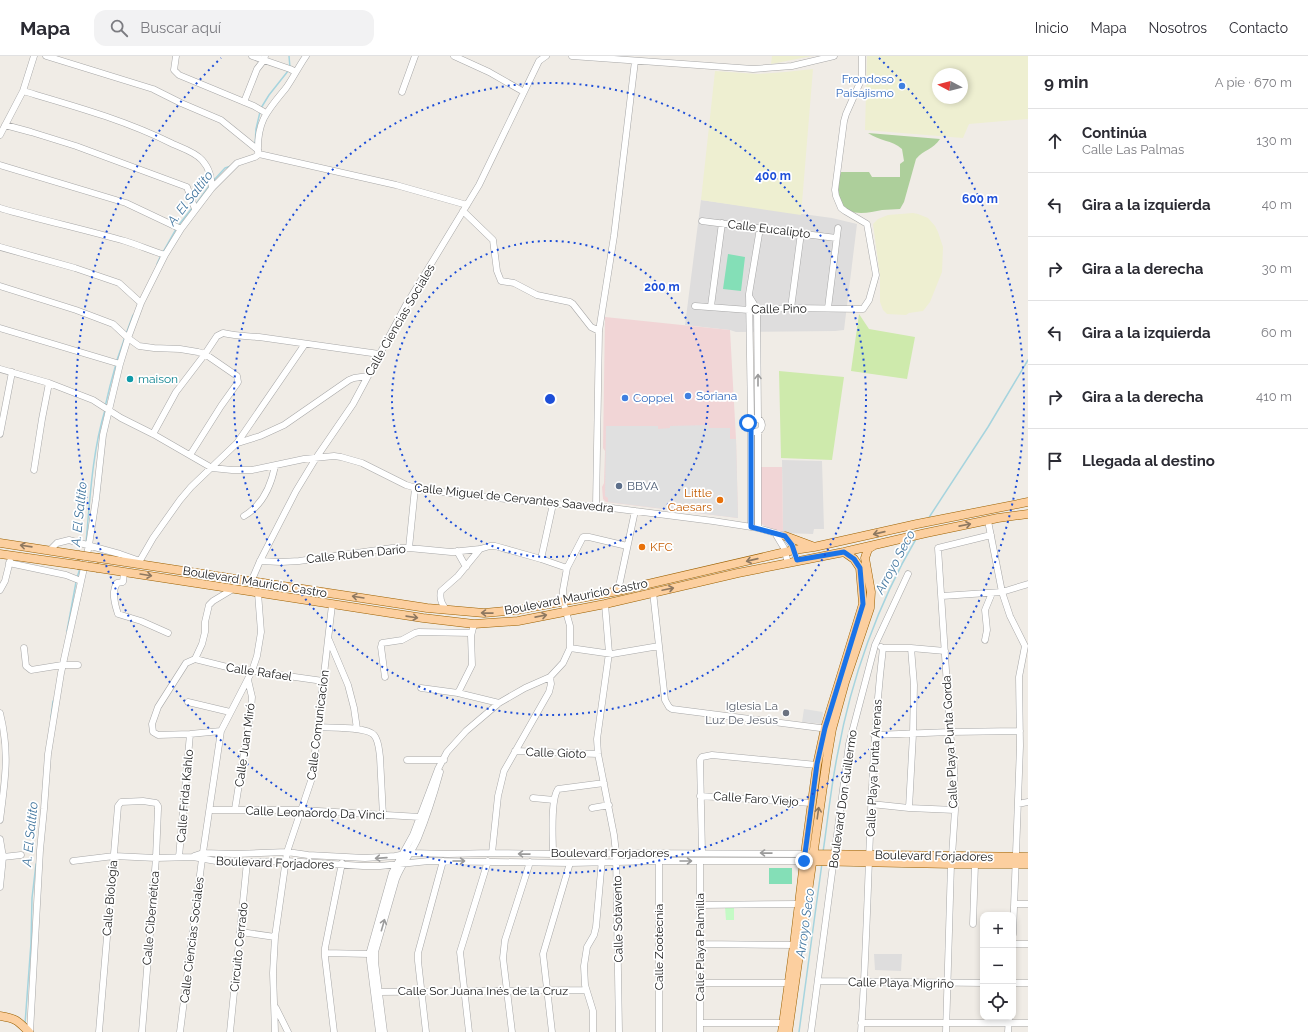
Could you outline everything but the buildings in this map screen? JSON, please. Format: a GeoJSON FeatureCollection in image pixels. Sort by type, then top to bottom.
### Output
{"type":"FeatureCollection","features":[{"type":"Feature","properties":{"kind":"main road","name":"Boulevard Mauricio Castro"},"geometry":{"type":"LineString","coordinates":[[0,543],[139,563],[251,582],[447,610],[496,613],[618,591],[790,551],[1028,502]]}},
{"type":"Feature","properties":{"kind":"main road","name":"Boulevard Mauricio Castro"},"geometry":{"type":"LineString","coordinates":[[0,554],[10,559],[78,565],[332,605],[474,624],[518,621],[605,604],[797,560],[844,552],[926,533],[1028,514]]}},
{"type":"Feature","properties":{"kind":"main road"},"geometry":{"type":"LineString","coordinates":[[785,536],[814,547]]}},
{"type":"Feature","properties":{"kind":"main road","name":"Boulevard Don Guillermo"},"geometry":{"type":"LineString","coordinates":[[782,1032],[787,1026],[797,945],[825,765],[828,728],[870,608],[872,592],[866,556],[868,549],[875,545]]}},
{"type":"Feature","properties":{"kind":"main road","name":"Boulevard Don Guillermo"},"geometry":{"type":"LineString","coordinates":[[787,1026],[789,983],[797,945],[799,904],[810,858],[812,803],[817,764],[863,604],[860,568],[854,559],[844,552]]}},
{"type":"Feature","properties":{"kind":"main road","name":"Boulevard Forjadores"},"geometry":{"type":"LineString","coordinates":[[952,860],[975,864],[1016,861],[1028,857]]}},
{"type":"Feature","properties":{"kind":"main road","name":"Boulevard Forjadores"},"geometry":{"type":"LineString","coordinates":[[810,858],[1016,861],[1028,864]]}},
{"type":"Feature","properties":{"kind":"main road"},"geometry":{"type":"LineString","coordinates":[[0,1016],[20,1022],[29,1032]]}},
{"type":"Feature","properties":{"kind":"street"},"geometry":{"type":"LineString","coordinates":[[0,135],[23,91],[34,56]]}},
{"type":"Feature","properties":{"kind":"street"},"geometry":{"type":"LineString","coordinates":[[46,56],[153,89],[221,120],[258,152],[396,185],[467,205]]}},
{"type":"Feature","properties":{"kind":"street"},"geometry":{"type":"LineString","coordinates":[[176,56],[174,70],[179,75],[254,106],[266,113]]}},
{"type":"Feature","properties":{"kind":"street"},"geometry":{"type":"LineString","coordinates":[[252,56],[265,58],[296,72]]}},
{"type":"Feature","properties":{"kind":"street"},"geometry":{"type":"LineString","coordinates":[[29,1032],[40,850],[48,754],[62,665],[89,545],[103,435],[120,364],[141,303],[165,255],[181,228],[212,188],[237,163],[254,158],[258,152],[259,131],[266,113],[286,87],[306,56]]}},
{"type":"Feature","properties":{"kind":"street"},"geometry":{"type":"LineString","coordinates":[[402,92],[415,56]]}},
{"type":"Feature","properties":{"kind":"street"},"geometry":{"type":"LineString","coordinates":[[455,56],[489,72],[524,92]]}},
{"type":"Feature","properties":{"kind":"street","name":"Calle Ciencias Sociales"},"geometry":{"type":"LineString","coordinates":[[251,582],[293,496],[316,458],[353,404],[406,305],[479,185],[539,61],[546,56]]}},
{"type":"Feature","properties":{"kind":"street"},"geometry":{"type":"LineString","coordinates":[[572,56],[753,69],[771,69],[792,66],[834,56]]}},
{"type":"Feature","properties":{"kind":"street","name":"Calle Pino"},"geometry":{"type":"LineString","coordinates":[[695,306],[749,310],[791,308],[863,308],[869,300],[876,275],[867,224],[845,212],[839,203],[835,190],[844,121],[861,83],[863,73],[862,56]]}},
{"type":"Feature","properties":{"kind":"street"},"geometry":{"type":"LineString","coordinates":[[244,102],[257,69],[265,58]]}},
{"type":"Feature","properties":{"kind":"street"},"geometry":{"type":"LineString","coordinates":[[596,506],[599,331],[614,236],[635,61]]}},
{"type":"Feature","properties":{"kind":"street"},"geometry":{"type":"LineString","coordinates":[[23,91],[103,114],[149,132],[192,153],[201,159],[210,172],[212,188]]}},
{"type":"Feature","properties":{"kind":"street"},"geometry":{"type":"LineString","coordinates":[[5,125],[76,146],[187,187],[195,209]]}},
{"type":"Feature","properties":{"kind":"street"},"geometry":{"type":"LineString","coordinates":[[0,165],[126,203],[181,228]]}},
{"type":"Feature","properties":{"kind":"street"},"geometry":{"type":"LineString","coordinates":[[0,208],[44,221],[127,241],[165,255]]}},
{"type":"Feature","properties":{"kind":"street"},"geometry":{"type":"LineString","coordinates":[[463,211],[493,240],[495,246],[497,271],[501,281],[514,283],[537,295],[570,302],[591,327],[599,331]]}},
{"type":"Feature","properties":{"kind":"street","name":"Calle Eucalipto"},"geometry":{"type":"LineString","coordinates":[[702,221],[836,238]]}},
{"type":"Feature","properties":{"kind":"street"},"geometry":{"type":"LineString","coordinates":[[711,306],[722,223]]}},
{"type":"Feature","properties":{"kind":"street"},"geometry":{"type":"LineString","coordinates":[[755,431],[748,426],[751,419],[749,294],[760,228]]}},
{"type":"Feature","properties":{"kind":"street"},"geometry":{"type":"LineString","coordinates":[[828,308],[838,228]]}},
{"type":"Feature","properties":{"kind":"street"},"geometry":{"type":"LineString","coordinates":[[791,308],[801,233]]}},
{"type":"Feature","properties":{"kind":"street"},"geometry":{"type":"LineString","coordinates":[[0,247],[74,268],[119,283],[141,303]]}},
{"type":"Feature","properties":{"kind":"street"},"geometry":{"type":"LineString","coordinates":[[0,286],[113,324],[139,346],[146,348],[180,349],[205,354],[237,376],[238,382],[190,454]]}},
{"type":"Feature","properties":{"kind":"street"},"geometry":{"type":"LineString","coordinates":[[749,294],[757,309],[758,419],[761,425],[760,429],[755,431]]}},
{"type":"Feature","properties":{"kind":"street"},"geometry":{"type":"LineString","coordinates":[[0,328],[120,364]]}},
{"type":"Feature","properties":{"kind":"street"},"geometry":{"type":"LineString","coordinates":[[153,434],[176,392],[217,336],[223,333],[233,336],[252,336],[379,354]]}},
{"type":"Feature","properties":{"kind":"street"},"geometry":{"type":"LineString","coordinates":[[50,550],[57,543],[69,540],[120,554],[139,563],[153,538],[180,500],[191,487],[237,444],[305,344]]}},
{"type":"Feature","properties":{"kind":"street"},"geometry":{"type":"LineString","coordinates":[[0,369],[49,383],[94,400],[121,418],[190,454],[212,468]]}},
{"type":"Feature","properties":{"kind":"street"},"geometry":{"type":"LineString","coordinates":[[0,434],[12,372]]}},
{"type":"Feature","properties":{"kind":"street"},"geometry":{"type":"LineString","coordinates":[[237,444],[260,436],[284,425],[349,380],[368,376]]}},
{"type":"Feature","properties":{"kind":"street"},"geometry":{"type":"LineString","coordinates":[[34,470],[49,383]]}},
{"type":"Feature","properties":{"kind":"street"},"geometry":{"type":"LineString","coordinates":[[751,419],[758,419]]}},
{"type":"Feature","properties":{"kind":"street"},"geometry":{"type":"LineString","coordinates":[[751,527],[755,431]]}},
{"type":"Feature","properties":{"kind":"street"},"geometry":{"type":"LineString","coordinates":[[755,431],[758,528]]}},
{"type":"Feature","properties":{"kind":"street","name":"Calle Miguel de Cervantes Saavedra"},"geometry":{"type":"LineString","coordinates":[[212,468],[248,470],[334,456],[353,459],[415,488],[554,504],[596,506],[728,523],[758,528],[785,536]]}},
{"type":"Feature","properties":{"kind":"street"},"geometry":{"type":"LineString","coordinates":[[244,516],[257,506],[267,491],[275,466]]}},
{"type":"Feature","properties":{"kind":"street"},"geometry":{"type":"LineString","coordinates":[[409,548],[415,488]]}},
{"type":"Feature","properties":{"kind":"street"},"geometry":{"type":"LineString","coordinates":[[541,559],[554,504]]}},
{"type":"Feature","properties":{"kind":"street"},"geometry":{"type":"LineString","coordinates":[[618,591],[635,511]]}},
{"type":"Feature","properties":{"kind":"street"},"geometry":{"type":"LineString","coordinates":[[988,521],[1002,592],[1010,616],[1026,644],[1019,677],[1020,746],[1014,912]]}},
{"type":"Feature","properties":{"kind":"street"},"geometry":{"type":"LineString","coordinates":[[775,533],[797,560]]}},
{"type":"Feature","properties":{"kind":"street","name":"Calle Playa Punta Gorda"},"geometry":{"type":"LineString","coordinates":[[946,1032],[955,810],[954,761],[950,732],[938,548],[991,535]]}},
{"type":"Feature","properties":{"kind":"street"},"geometry":{"type":"LineString","coordinates":[[785,536],[788,540],[790,551],[788,562]]}},
{"type":"Feature","properties":{"kind":"street"},"geometry":{"type":"LineString","coordinates":[[379,1032],[369,954],[389,882],[413,835],[447,752],[469,728],[499,703],[525,688],[550,677],[561,666],[570,648],[570,626],[563,601],[563,590],[568,568],[583,537],[589,537],[627,546]]}},
{"type":"Feature","properties":{"kind":"street","name":"Calle Ruben Darío"},"geometry":{"type":"LineString","coordinates":[[260,561],[294,561],[392,548],[457,551],[480,549],[490,546],[500,547],[568,568]]}},
{"type":"Feature","properties":{"kind":"street"},"geometry":{"type":"LineString","coordinates":[[447,610],[441,603],[441,591],[458,576],[480,549]]}},
{"type":"Feature","properties":{"kind":"street"},"geometry":{"type":"LineString","coordinates":[[457,551],[466,567]]}},
{"type":"Feature","properties":{"kind":"street"},"geometry":{"type":"LineString","coordinates":[[0,590],[5,581],[10,559],[81,580]]}},
{"type":"Feature","properties":{"kind":"street"},"geometry":{"type":"LineString","coordinates":[[124,572],[123,582],[117,583],[114,588],[114,598],[118,614],[141,621],[168,633]]}},
{"type":"Feature","properties":{"kind":"street","name":"Boulevard Don Guillermo"},"geometry":{"type":"LineString","coordinates":[[811,1032],[832,858],[848,744],[875,645],[908,574]]}},
{"type":"Feature","properties":{"kind":"street"},"geometry":{"type":"LineString","coordinates":[[942,596],[1002,592],[1028,584]]}},
{"type":"Feature","properties":{"kind":"street"},"geometry":{"type":"LineString","coordinates":[[221,732],[158,735],[154,732],[152,724],[158,708],[186,663],[195,659],[202,644],[209,605],[213,600],[233,589]]}},
{"type":"Feature","properties":{"kind":"street"},"geometry":{"type":"LineString","coordinates":[[653,592],[665,700],[669,708],[828,728]]}},
{"type":"Feature","properties":{"kind":"street","name":"Calle Ciencias Sociales"},"geometry":{"type":"LineString","coordinates":[[180,1032],[221,732],[230,712],[248,680],[257,656],[261,632],[258,593]]}},
{"type":"Feature","properties":{"kind":"street"},"geometry":{"type":"LineString","coordinates":[[985,640],[987,630],[985,610],[992,593]]}},
{"type":"Feature","properties":{"kind":"street","name":"Calle Sotavento"},"geometry":{"type":"LineString","coordinates":[[605,604],[609,653],[597,739],[598,754],[609,805],[617,862],[619,1032]]}},
{"type":"Feature","properties":{"kind":"street","name":"Calle Comunicacion"},"geometry":{"type":"LineString","coordinates":[[275,1032],[275,936],[287,852],[312,778],[332,605]]}},
{"type":"Feature","properties":{"kind":"street"},"geometry":{"type":"LineString","coordinates":[[458,693],[472,665],[471,633],[474,624]]}},
{"type":"Feature","properties":{"kind":"street"},"geometry":{"type":"LineString","coordinates":[[385,677],[381,647],[382,643],[402,640],[419,632],[471,633]]}},
{"type":"Feature","properties":{"kind":"street"},"geometry":{"type":"LineString","coordinates":[[328,639],[348,685],[354,708],[357,729]]}},
{"type":"Feature","properties":{"kind":"street"},"geometry":{"type":"LineString","coordinates":[[875,645],[883,648],[911,648],[944,651]]}},
{"type":"Feature","properties":{"kind":"street"},"geometry":{"type":"LineString","coordinates":[[570,648],[615,654],[659,646]]}},
{"type":"Feature","properties":{"kind":"street"},"geometry":{"type":"LineString","coordinates":[[24,648],[24,662],[31,670],[62,665],[78,665]]}},
{"type":"Feature","properties":{"kind":"street","name":"Calle Playa Punta Arenas"},"geometry":{"type":"LineString","coordinates":[[861,1032],[870,859],[874,735],[883,648]]}},
{"type":"Feature","properties":{"kind":"street"},"geometry":{"type":"LineString","coordinates":[[909,808],[914,685],[911,648]]}},
{"type":"Feature","properties":{"kind":"street","name":"Calle Rafael"},"geometry":{"type":"LineString","coordinates":[[195,659],[217,665],[323,681]]}},
{"type":"Feature","properties":{"kind":"street"},"geometry":{"type":"LineString","coordinates":[[492,853],[495,822],[504,771],[549,692],[551,684],[550,677]]}},
{"type":"Feature","properties":{"kind":"street","name":"Calle Juan Miró"},"geometry":{"type":"LineString","coordinates":[[235,809],[251,709],[252,697],[248,680]]}},
{"type":"Feature","properties":{"kind":"street"},"geometry":{"type":"LineString","coordinates":[[421,688],[458,693],[499,703]]}},
{"type":"Feature","properties":{"kind":"street"},"geometry":{"type":"LineString","coordinates":[[188,702],[230,712]]}},
{"type":"Feature","properties":{"kind":"street"},"geometry":{"type":"LineString","coordinates":[[0,712],[5,731],[7,766],[0,820]]}},
{"type":"Feature","properties":{"kind":"street"},"geometry":{"type":"LineString","coordinates":[[318,727],[357,729],[372,733],[377,741],[380,757],[383,816]]}},
{"type":"Feature","properties":{"kind":"street"},"geometry":{"type":"LineString","coordinates":[[874,735],[1020,731]]}},
{"type":"Feature","properties":{"kind":"street","name":"Calle Frida Kahlo"},"geometry":{"type":"LineString","coordinates":[[179,857],[190,734]]}},
{"type":"Feature","properties":{"kind":"street"},"geometry":{"type":"LineString","coordinates":[[1020,746],[1028,746]]}},
{"type":"Feature","properties":{"kind":"street","name":"Calle Gioto"},"geometry":{"type":"LineString","coordinates":[[515,751],[598,754]]}},
{"type":"Feature","properties":{"kind":"street"},"geometry":{"type":"LineString","coordinates":[[702,853],[700,760],[704,756],[712,755],[817,764]]}},
{"type":"Feature","properties":{"kind":"street"},"geometry":{"type":"LineString","coordinates":[[407,760],[443,760]]}},
{"type":"Feature","properties":{"kind":"street"},"geometry":{"type":"LineString","coordinates":[[384,1032],[375,962],[376,952],[396,879],[411,853],[428,813],[443,760]]}},
{"type":"Feature","properties":{"kind":"street"},"geometry":{"type":"LineString","coordinates":[[553,854],[555,793],[561,788],[604,783]]}},
{"type":"Feature","properties":{"kind":"street","name":"Calle Faro Viejo"},"geometry":{"type":"LineString","coordinates":[[700,796],[812,803]]}},
{"type":"Feature","properties":{"kind":"street"},"geometry":{"type":"LineString","coordinates":[[533,798],[554,800]]}},
{"type":"Feature","properties":{"kind":"street","name":"Calle Biología"},"geometry":{"type":"LineString","coordinates":[[99,1032],[119,804],[121,802],[143,801],[158,804]]}},
{"type":"Feature","properties":{"kind":"street"},"geometry":{"type":"LineString","coordinates":[[1018,804],[1028,802]]}},
{"type":"Feature","properties":{"kind":"street","name":"Calle Cibernética"},"geometry":{"type":"LineString","coordinates":[[142,1032],[156,858],[158,804]]}},
{"type":"Feature","properties":{"kind":"street"},"geometry":{"type":"LineString","coordinates":[[871,804],[909,808],[955,810]]}},
{"type":"Feature","properties":{"kind":"street"},"geometry":{"type":"LineString","coordinates":[[592,808],[609,805]]}},
{"type":"Feature","properties":{"kind":"street","name":"Calle Leonaordo Da Vinci"},"geometry":{"type":"LineString","coordinates":[[210,810],[301,810],[420,817]]}},
{"type":"Feature","properties":{"kind":"street"},"geometry":{"type":"LineString","coordinates":[[0,839],[0,887]]}},
{"type":"Feature","properties":{"kind":"street","name":"Boulevard Forjadores"},"geometry":{"type":"LineString","coordinates":[[73,861],[114,856],[156,858],[287,852],[308,855],[377,858],[411,853],[702,853],[810,858]]}},
{"type":"Feature","properties":{"kind":"street"},"geometry":{"type":"LineString","coordinates":[[593,1032],[593,1011],[586,990],[583,974],[584,959],[587,947],[595,931],[602,854]]}},
{"type":"Feature","properties":{"kind":"street"},"geometry":{"type":"LineString","coordinates":[[1,857],[22,855]]}},
{"type":"Feature","properties":{"kind":"street","name":"Boulevard Forjadores"},"geometry":{"type":"LineString","coordinates":[[203,856],[247,862],[286,861],[341,866],[397,865],[419,861],[570,863],[810,858]]}},
{"type":"Feature","properties":{"kind":"street"},"geometry":{"type":"LineString","coordinates":[[334,1032],[325,953],[326,941],[343,857]]}},
{"type":"Feature","properties":{"kind":"street"},"geometry":{"type":"LineString","coordinates":[[426,1032],[418,953],[443,861]]}},
{"type":"Feature","properties":{"kind":"street"},"geometry":{"type":"LineString","coordinates":[[469,1032],[460,952],[488,861]]}},
{"type":"Feature","properties":{"kind":"street","name":"Calle Zootecnia"},"geometry":{"type":"LineString","coordinates":[[659,861],[659,1032]]}},
{"type":"Feature","properties":{"kind":"street","name":"Calle Playa Palmilla"},"geometry":{"type":"LineString","coordinates":[[700,861],[700,1032]]}},
{"type":"Feature","properties":{"kind":"street","name":"Circuito Cerrado"},"geometry":{"type":"LineString","coordinates":[[230,1032],[247,862]]}},
{"type":"Feature","properties":{"kind":"street"},"geometry":{"type":"LineString","coordinates":[[512,1032],[503,948],[530,862]]}},
{"type":"Feature","properties":{"kind":"street"},"geometry":{"type":"LineString","coordinates":[[552,1032],[543,954],[570,863]]}},
{"type":"Feature","properties":{"kind":"street"},"geometry":{"type":"LineString","coordinates":[[973,924],[975,864]]}},
{"type":"Feature","properties":{"kind":"street"},"geometry":{"type":"LineString","coordinates":[[700,905],[799,904]]}},
{"type":"Feature","properties":{"kind":"street"},"geometry":{"type":"LineString","coordinates":[[1015,904],[1028,904]]}},
{"type":"Feature","properties":{"kind":"street"},"geometry":{"type":"LineString","coordinates":[[240,932],[275,936]]}},
{"type":"Feature","properties":{"kind":"street"},"geometry":{"type":"LineString","coordinates":[[700,944],[797,945]]}},
{"type":"Feature","properties":{"kind":"street"},"geometry":{"type":"LineString","coordinates":[[1016,944],[1028,944]]}},
{"type":"Feature","properties":{"kind":"street"},"geometry":{"type":"LineString","coordinates":[[325,953],[369,954]]}},
{"type":"Feature","properties":{"kind":"street","name":"Calle Playa Migriño"},"geometry":{"type":"LineString","coordinates":[[818,981],[980,983]]}},
{"type":"Feature","properties":{"kind":"street"},"geometry":{"type":"LineString","coordinates":[[700,983],[789,983]]}},
{"type":"Feature","properties":{"kind":"street"},"geometry":{"type":"LineString","coordinates":[[1016,983],[1028,983]]}},
{"type":"Feature","properties":{"kind":"street","name":"Calle Sor Juana Inés de la Cruz"},"geometry":{"type":"LineString","coordinates":[[379,992],[586,990]]}},
{"type":"Feature","properties":{"kind":"street"},"geometry":{"type":"LineString","coordinates":[[275,1006],[288,1032]]}},
{"type":"Feature","properties":{"kind":"street"},"geometry":{"type":"LineString","coordinates":[[861,1023],[1009,1020],[1028,1023]]}},
{"type":"Feature","properties":{"kind":"street"},"geometry":{"type":"LineString","coordinates":[[1008,1032],[1009,1020]]}},
{"type":"Feature","properties":{"kind":"street"},"geometry":{"type":"LineString","coordinates":[[700,1023],[787,1026]]}},
{"type":"Feature","properties":{"kind":"shaded area"},"geometry":{"type":"Polygon","coordinates":[[[701,200],[832,218],[857,224],[844,330],[736,332],[685,325],[701,200]]]}},
{"type":"Feature","properties":{"kind":"shaded area"},"geometry":{"type":"Polygon","coordinates":[[[605,317],[730,330],[736,439],[738,518],[606,502],[603,499],[602,487],[604,483],[605,451],[603,448],[605,317]]]}},
{"type":"Feature","properties":{"kind":"shaded area"},"geometry":{"type":"Polygon","coordinates":[[[709,425],[709,428],[730,428],[730,439],[736,439],[738,518],[608,502],[608,498],[605,496],[606,426],[658,426],[658,429],[670,428],[670,426],[709,425]]]}},
{"type":"Feature","properties":{"kind":"shaded area"},"geometry":{"type":"Polygon","coordinates":[[[782,460],[822,461],[824,529],[814,529],[813,534],[783,533],[782,460]]]}},
{"type":"Feature","properties":{"kind":"shaded area"},"geometry":{"type":"Polygon","coordinates":[[[760,467],[782,467],[783,534],[761,524],[760,467]]]}},
{"type":"Feature","properties":{"kind":"shaded area"},"geometry":{"type":"Polygon","coordinates":[[[804,709],[823,712],[822,724],[802,722],[804,709]]]}},
{"type":"Feature","properties":{"kind":"shaded area"},"geometry":{"type":"Polygon","coordinates":[[[874,954],[902,954],[901,971],[875,970],[874,954]]]}},
{"type":"Feature","properties":{"kind":"green space"},"geometry":{"type":"Polygon","coordinates":[[[772,56],[812,56],[771,64],[772,56]]]}},
{"type":"Feature","properties":{"kind":"green space","name":"Frondoso Paisajismo"},"geometry":{"type":"Polygon","coordinates":[[[867,56],[1028,56],[1028,119],[969,124],[963,138],[865,130],[867,56]]]}},
{"type":"Feature","properties":{"kind":"green space"},"geometry":{"type":"Polygon","coordinates":[[[813,69],[801,215],[701,200],[715,71],[758,74],[813,69]]]}},
{"type":"Feature","properties":{"kind":"green space"},"geometry":{"type":"Polygon","coordinates":[[[868,133],[940,139],[916,159],[904,202],[900,209],[858,213],[847,210],[840,200],[838,186],[841,172],[869,172],[872,177],[900,177],[900,164],[904,161],[902,149],[868,133]]]}},
{"type":"Feature","properties":{"kind":"green space"},"geometry":{"type":"Polygon","coordinates":[[[913,213],[928,218],[938,232],[943,247],[942,272],[930,302],[923,311],[909,313],[906,315],[887,314],[883,310],[880,302],[880,276],[873,224],[878,219],[888,215],[913,213]]]}},
{"type":"Feature","properties":{"kind":"green space"},"geometry":{"type":"Polygon","coordinates":[[[728,254],[745,257],[741,291],[723,289],[728,254]]]}},
{"type":"Feature","properties":{"kind":"green space"},"geometry":{"type":"Polygon","coordinates":[[[859,314],[869,329],[915,337],[907,379],[851,371],[859,314]]]}},
{"type":"Feature","properties":{"kind":"green space"},"geometry":{"type":"Polygon","coordinates":[[[779,371],[844,377],[832,460],[781,458],[779,371]]]}},
{"type":"Feature","properties":{"kind":"green space"},"geometry":{"type":"Polygon","coordinates":[[[769,868],[792,868],[792,884],[769,884],[769,868]]]}},
{"type":"Feature","properties":{"kind":"green space"},"geometry":{"type":"Polygon","coordinates":[[[725,907],[734,907],[734,920],[726,920],[725,907]]]}},
{"type":"Feature","properties":{"kind":"waterway","name":"A. El Saltito"},"geometry":{"type":"LineString","coordinates":[[289,56],[290,68]]}},
{"type":"Feature","properties":{"kind":"waterway","name":"A. El Saltito"},"geometry":{"type":"LineString","coordinates":[[261,108],[269,95],[288,71]]}},
{"type":"Feature","properties":{"kind":"waterway","name":"A. El Saltito"},"geometry":{"type":"LineString","coordinates":[[255,146],[256,129],[260,112]]}},
{"type":"Feature","properties":{"kind":"waterway","name":"A. El Saltito"},"geometry":{"type":"LineString","coordinates":[[214,180],[225,168],[231,166]]}},
{"type":"Feature","properties":{"kind":"waterway","name":"A. El Saltito"},"geometry":{"type":"LineString","coordinates":[[196,204],[209,186]]}},
{"type":"Feature","properties":{"kind":"waterway","name":"A. El Saltito"},"geometry":{"type":"LineString","coordinates":[[178,226],[192,208]]}},
{"type":"Feature","properties":{"kind":"waterway","name":"A. El Saltito"},"geometry":{"type":"LineString","coordinates":[[163,252],[176,229]]}},
{"type":"Feature","properties":{"kind":"waterway","name":"A. El Saltito"},"geometry":{"type":"LineString","coordinates":[[157,264],[161,255]]}},
{"type":"Feature","properties":{"kind":"waterway","name":"A. El Saltito"},"geometry":{"type":"LineString","coordinates":[[126,334],[133,315]]}},
{"type":"Feature","properties":{"kind":"waterway","name":"A. El Saltito"},"geometry":{"type":"LineString","coordinates":[[117,360],[125,337]]}},
{"type":"Feature","properties":{"kind":"waterway","name":"Arroyo Seco"},"geometry":{"type":"LineString","coordinates":[[928,519],[988,427],[1028,360]]}},
{"type":"Feature","properties":{"kind":"waterway","name":"A. El Saltito"},"geometry":{"type":"LineString","coordinates":[[105,407],[116,364]]}},
{"type":"Feature","properties":{"kind":"waterway","name":"A. El Saltito"},"geometry":{"type":"LineString","coordinates":[[86,543],[94,459],[105,410]]}},
{"type":"Feature","properties":{"kind":"waterway","name":"Arroyo Seco"},"geometry":{"type":"LineString","coordinates":[[823,852],[831,789],[850,697],[858,670],[878,616],[902,564],[916,539]]}},
{"type":"Feature","properties":{"kind":"waterway","name":"A. El Saltito"},"geometry":{"type":"LineString","coordinates":[[77,578],[80,568]]}},
{"type":"Feature","properties":{"kind":"waterway","name":"A. El Saltito"},"geometry":{"type":"LineString","coordinates":[[67,631],[76,582]]}},
{"type":"Feature","properties":{"kind":"waterway","name":"A. El Saltito"},"geometry":{"type":"LineString","coordinates":[[51,717],[53,701]]}},
{"type":"Feature","properties":{"kind":"waterway","name":"Arroyo Seco"},"geometry":{"type":"LineString","coordinates":[[799,1032],[822,863]]}},
{"type":"Feature","properties":{"kind":"waterway","name":"A. El Saltito"},"geometry":{"type":"LineString","coordinates":[[25,1024],[31,943],[32,898],[36,864]]}},
{"type":"Feature","properties":{"kind":"place","name":"Frondoso Paisajismo"},"geometry":{"type":"Point","coordinates":[902,86]}},
{"type":"Feature","properties":{"kind":"place","name":"maison"},"geometry":{"type":"Point","coordinates":[130,379]}},
{"type":"Feature","properties":{"kind":"place","name":"Soriana"},"geometry":{"type":"Point","coordinates":[688,396]}},
{"type":"Feature","properties":{"kind":"place","name":"Coppel"},"geometry":{"type":"Point","coordinates":[625,398]}},
{"type":"Feature","properties":{"kind":"place","name":"BBVA"},"geometry":{"type":"Point","coordinates":[619,486]}},
{"type":"Feature","properties":{"kind":"place","name":"Little Caesars"},"geometry":{"type":"Point","coordinates":[720,500]}},
{"type":"Feature","properties":{"kind":"place","name":"KFC"},"geometry":{"type":"Point","coordinates":[642,547]}},
{"type":"Feature","properties":{"kind":"place","name":"Iglesia La Luz De Jesús"},"geometry":{"type":"Point","coordinates":[786,713]}},
{"type":"Feature","properties":{"kind":"route"},"geometry":{"type":"LineString","coordinates":[[748,423],[748,427],[751,430],[751,527],[785,536],[792,545],[797,560],[844,552],[854,559],[860,568],[863,604],[840,674],[825,728],[817,764],[804,861]]}}]}
